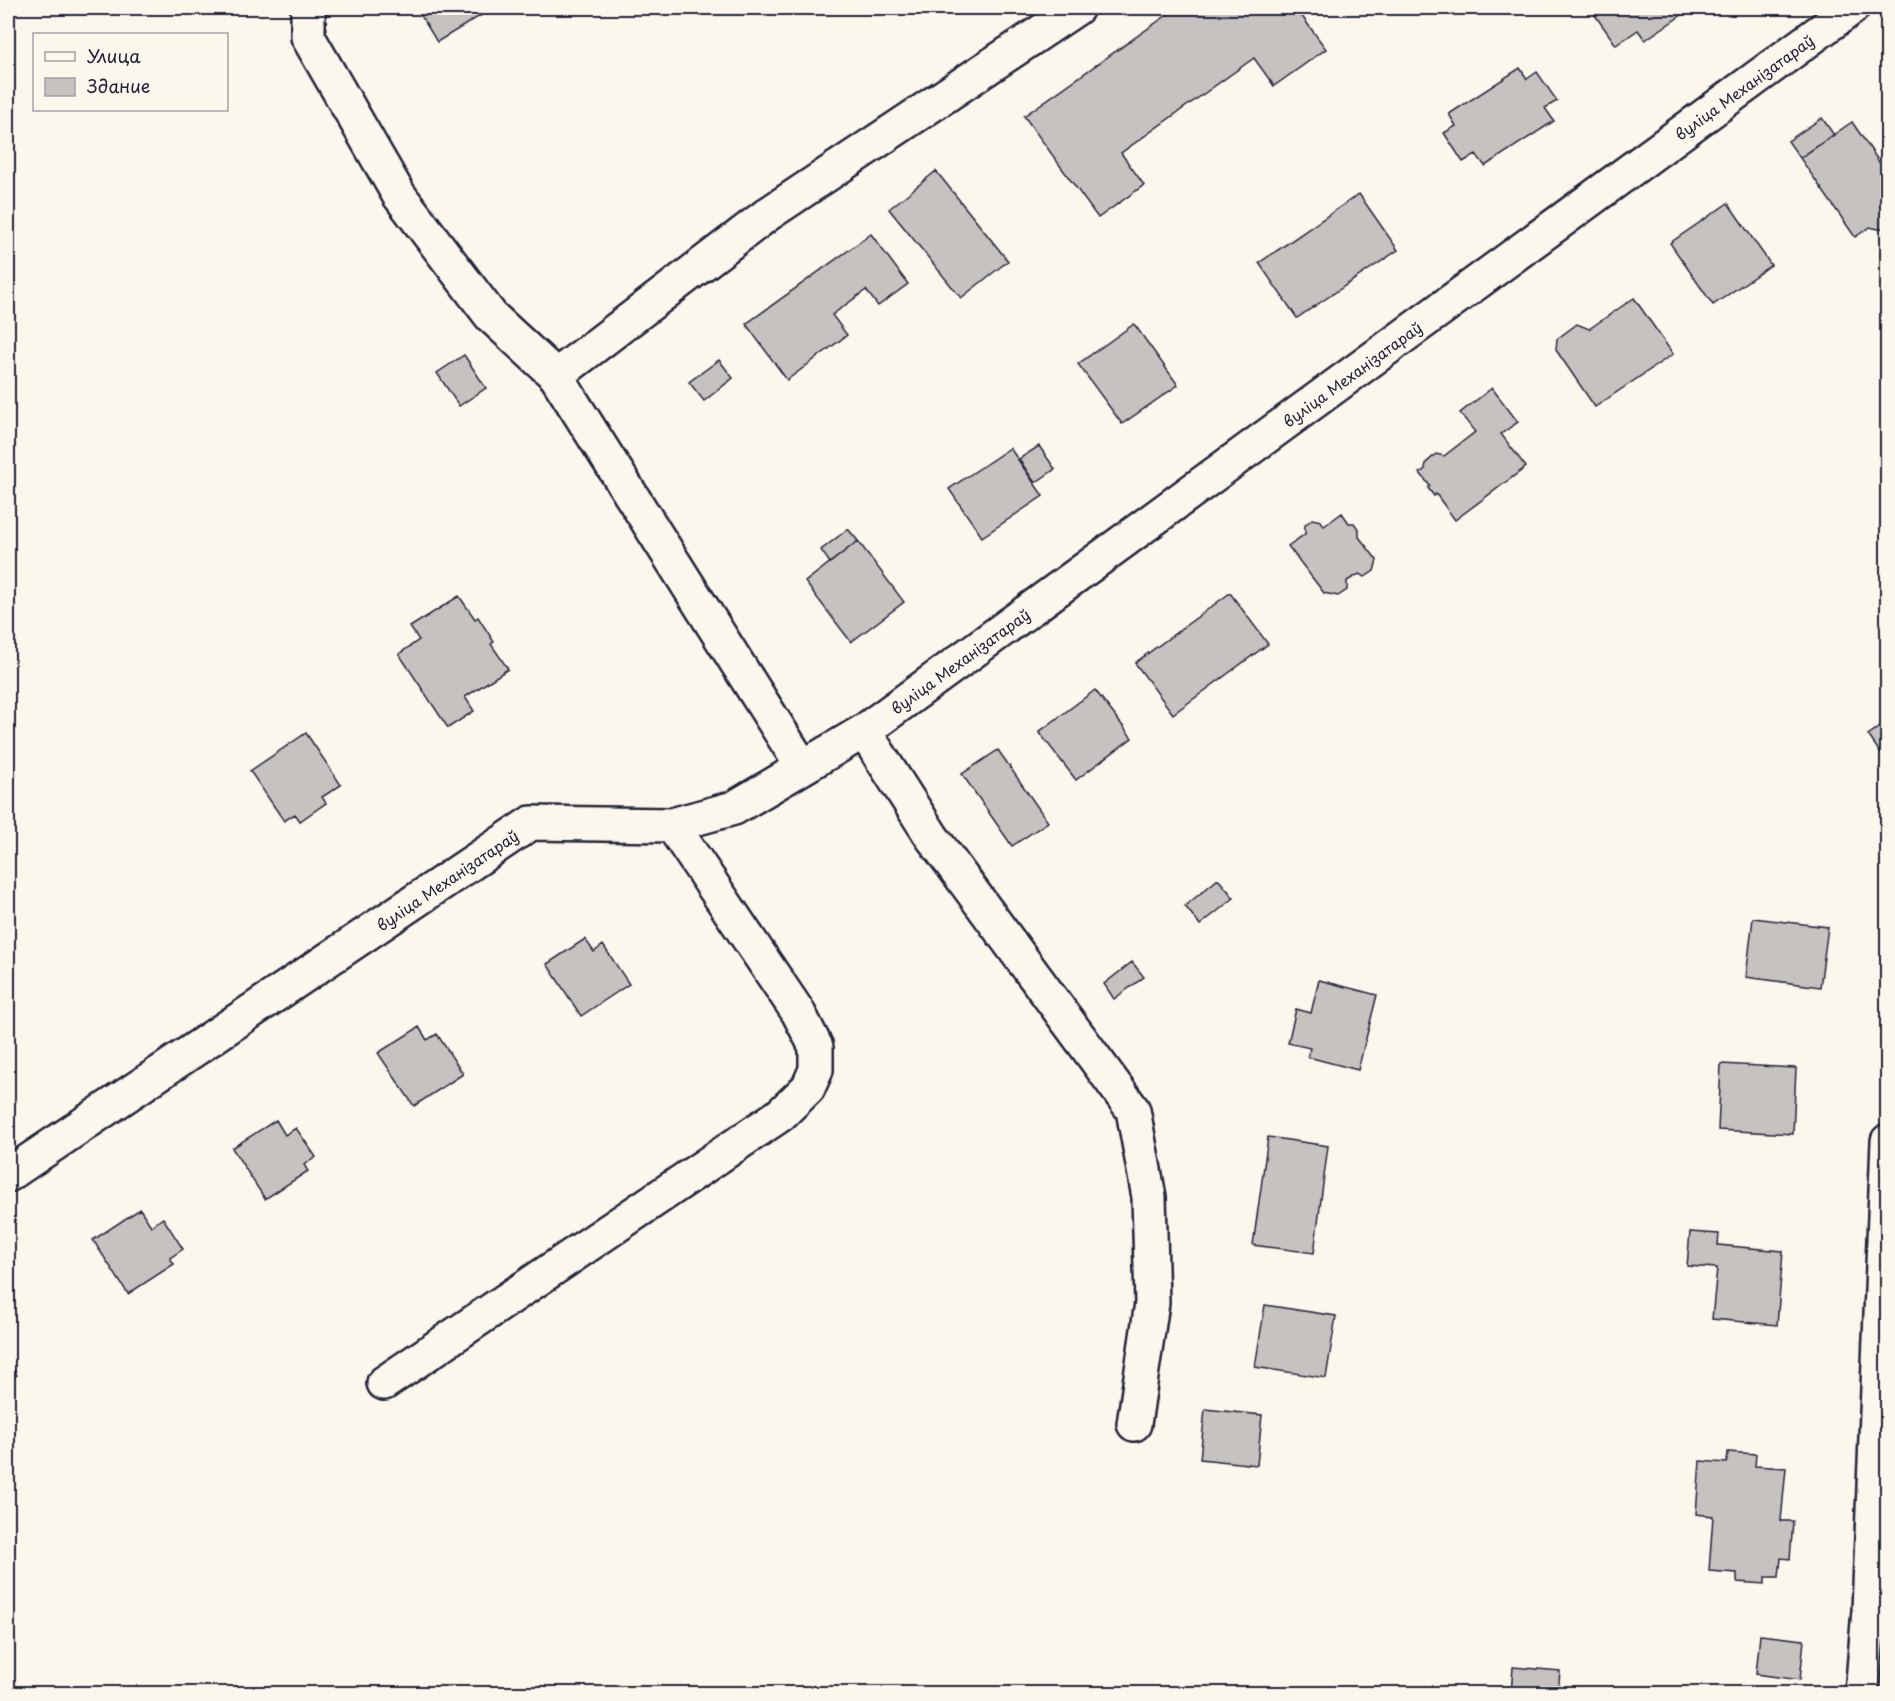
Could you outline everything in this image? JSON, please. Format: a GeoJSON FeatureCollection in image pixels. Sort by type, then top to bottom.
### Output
{"type":"FeatureCollection","features":[{"type":"Feature","properties":{"kind":"street"},"geometry":{"type":"LineString","coordinates":[[308,8],[308,37],[399,195],[491,316],[556,376],[802,766]]}},
{"type":"Feature","properties":{"kind":"street","name":"вуліца Механізатараў"},"geometry":{"type":"LineString","coordinates":[[8,1175],[531,824],[672,825],[734,808],[864,731],[1852,8]]}},
{"type":"Feature","properties":{"kind":"street"},"geometry":{"type":"LineString","coordinates":[[556,376],[768,214],[1063,11]]}},
{"type":"Feature","properties":{"kind":"street"},"geometry":{"type":"LineString","coordinates":[[864,731],[932,837],[1133,1110],[1149,1197],[1152,1303],[1134,1424]]}},
{"type":"Feature","properties":{"kind":"street"},"geometry":{"type":"LineString","coordinates":[[384,1383],[780,1115],[808,1088],[816,1070],[816,1047],[802,1021],[672,825]]}},
{"type":"Feature","properties":{"kind":"street"},"geometry":{"type":"LineString","coordinates":[[1862,1694],[1869,1610],[1887,1141]]}},
{"type":"Feature","properties":{"kind":"building"},"geometry":{"type":"Polygon","coordinates":[[[430,8],[493,8],[437,42],[420,14],[430,8]]]}},
{"type":"Feature","properties":{"kind":"building"},"geometry":{"type":"Polygon","coordinates":[[[1177,8],[1296,8],[1326,49],[1274,86],[1254,58],[1121,153],[1144,185],[1098,218],[1024,116],[1177,8]]]}},
{"type":"Feature","properties":{"kind":"building"},"geometry":{"type":"Polygon","coordinates":[[[1590,8],[1692,8],[1645,40],[1638,30],[1616,45],[1590,8]]]}},
{"type":"Feature","properties":{"kind":"building"},"geometry":{"type":"Polygon","coordinates":[[[1520,68],[1527,79],[1537,72],[1557,101],[1545,108],[1554,121],[1485,166],[1476,154],[1463,162],[1444,133],[1456,126],[1449,114],[1520,68]]]}},
{"type":"Feature","properties":{"kind":"building"},"geometry":{"type":"Polygon","coordinates":[[[1822,118],[1834,135],[1800,158],[1788,141],[1822,118]]]}},
{"type":"Feature","properties":{"kind":"building"},"geometry":{"type":"Polygon","coordinates":[[[1852,122],[1888,175],[1888,227],[1878,229],[1870,227],[1855,237],[1800,158],[1852,122]]]}},
{"type":"Feature","properties":{"kind":"building"},"geometry":{"type":"Polygon","coordinates":[[[936,171],[1008,261],[961,298],[889,209],[936,171]]]}},
{"type":"Feature","properties":{"kind":"building"},"geometry":{"type":"Polygon","coordinates":[[[1359,194],[1398,250],[1297,318],[1259,263],[1359,194]]]}},
{"type":"Feature","properties":{"kind":"building"},"geometry":{"type":"Polygon","coordinates":[[[1728,203],[1771,265],[1713,305],[1670,243],[1728,203]]]}},
{"type":"Feature","properties":{"kind":"building"},"geometry":{"type":"Polygon","coordinates":[[[871,234],[908,284],[878,306],[866,290],[832,315],[847,335],[787,380],[746,324],[871,234]]]}},
{"type":"Feature","properties":{"kind":"building"},"geometry":{"type":"Polygon","coordinates":[[[1634,298],[1673,354],[1595,407],[1556,350],[1557,339],[1577,324],[1589,329],[1634,298]]]}},
{"type":"Feature","properties":{"kind":"building"},"geometry":{"type":"Polygon","coordinates":[[[1134,324],[1178,385],[1122,424],[1078,364],[1134,324]]]}},
{"type":"Feature","properties":{"kind":"building"},"geometry":{"type":"Polygon","coordinates":[[[464,355],[486,388],[459,406],[437,373],[464,355]]]}},
{"type":"Feature","properties":{"kind":"building"},"geometry":{"type":"Polygon","coordinates":[[[719,360],[733,378],[704,401],[689,382],[719,360]]]}},
{"type":"Feature","properties":{"kind":"building"},"geometry":{"type":"Polygon","coordinates":[[[1492,388],[1518,422],[1501,434],[1526,467],[1455,520],[1436,494],[1434,496],[1428,488],[1430,486],[1420,473],[1425,469],[1426,463],[1436,454],[1444,456],[1475,432],[1460,413],[1492,388]]]}},
{"type":"Feature","properties":{"kind":"building"},"geometry":{"type":"Polygon","coordinates":[[[1039,446],[1055,469],[1035,483],[1019,459],[1039,446]]]}},
{"type":"Feature","properties":{"kind":"building"},"geometry":{"type":"Polygon","coordinates":[[[1010,448],[1043,496],[982,537],[949,489],[1010,448]]]}},
{"type":"Feature","properties":{"kind":"building"},"geometry":{"type":"Polygon","coordinates":[[[1342,513],[1349,523],[1354,523],[1359,530],[1359,537],[1377,560],[1374,571],[1365,577],[1359,574],[1347,581],[1347,590],[1338,596],[1324,593],[1288,546],[1305,534],[1305,525],[1312,519],[1321,521],[1324,526],[1342,513]]]}},
{"type":"Feature","properties":{"kind":"building"},"geometry":{"type":"Polygon","coordinates":[[[848,529],[858,541],[830,563],[821,550],[848,529]]]}},
{"type":"Feature","properties":{"kind":"building"},"geometry":{"type":"Polygon","coordinates":[[[858,541],[904,602],[851,642],[805,582],[858,541]]]}},
{"type":"Feature","properties":{"kind":"building"},"geometry":{"type":"Polygon","coordinates":[[[1230,593],[1268,644],[1173,714],[1135,663],[1230,593]]]}},
{"type":"Feature","properties":{"kind":"building"},"geometry":{"type":"Polygon","coordinates":[[[459,596],[475,619],[478,617],[494,642],[491,644],[508,669],[465,697],[474,711],[448,728],[399,654],[419,640],[410,627],[459,596]]]}},
{"type":"Feature","properties":{"kind":"building"},"geometry":{"type":"Polygon","coordinates":[[[1095,690],[1132,738],[1076,780],[1039,732],[1095,690]]]}},
{"type":"Feature","properties":{"kind":"building"},"geometry":{"type":"Polygon","coordinates":[[[1888,721],[1888,764],[1868,735],[1888,721]]]}},
{"type":"Feature","properties":{"kind":"building"},"geometry":{"type":"Polygon","coordinates":[[[306,733],[341,785],[322,797],[326,803],[300,821],[295,814],[284,821],[250,771],[306,733]]]}},
{"type":"Feature","properties":{"kind":"building"},"geometry":{"type":"Polygon","coordinates":[[[998,750],[1048,822],[1012,846],[962,774],[998,750]]]}},
{"type":"Feature","properties":{"kind":"building"},"geometry":{"type":"Polygon","coordinates":[[[1218,879],[1234,898],[1200,925],[1185,906],[1218,879]]]}},
{"type":"Feature","properties":{"kind":"building"},"geometry":{"type":"Polygon","coordinates":[[[1753,918],[1828,927],[1820,987],[1746,977],[1753,918]]]}},
{"type":"Feature","properties":{"kind":"building"},"geometry":{"type":"Polygon","coordinates":[[[585,939],[594,952],[603,945],[629,984],[581,1016],[547,964],[585,939]]]}},
{"type":"Feature","properties":{"kind":"building"},"geometry":{"type":"Polygon","coordinates":[[[1132,962],[1144,977],[1114,999],[1104,984],[1132,962]]]}},
{"type":"Feature","properties":{"kind":"building"},"geometry":{"type":"Polygon","coordinates":[[[1319,980],[1377,995],[1358,1070],[1308,1057],[1310,1048],[1288,1043],[1296,1009],[1311,1013],[1319,980]]]}},
{"type":"Feature","properties":{"kind":"building"},"geometry":{"type":"Polygon","coordinates":[[[419,1027],[427,1040],[437,1034],[463,1074],[414,1106],[378,1053],[419,1027]]]}},
{"type":"Feature","properties":{"kind":"building"},"geometry":{"type":"Polygon","coordinates":[[[1721,1064],[1796,1068],[1793,1134],[1718,1130],[1721,1064]]]}},
{"type":"Feature","properties":{"kind":"building"},"geometry":{"type":"Polygon","coordinates":[[[276,1120],[285,1135],[296,1128],[316,1157],[304,1165],[308,1171],[265,1199],[232,1148],[276,1120]]]}},
{"type":"Feature","properties":{"kind":"building"},"geometry":{"type":"Polygon","coordinates":[[[1268,1137],[1328,1146],[1314,1253],[1253,1245],[1268,1137]]]}},
{"type":"Feature","properties":{"kind":"building"},"geometry":{"type":"Polygon","coordinates":[[[140,1209],[151,1226],[163,1218],[183,1249],[170,1258],[174,1264],[128,1294],[93,1240],[140,1209]]]}},
{"type":"Feature","properties":{"kind":"building"},"geometry":{"type":"Polygon","coordinates":[[[1690,1232],[1719,1234],[1718,1245],[1783,1251],[1777,1325],[1712,1319],[1717,1268],[1687,1266],[1690,1232]]]}},
{"type":"Feature","properties":{"kind":"building"},"geometry":{"type":"Polygon","coordinates":[[[1265,1305],[1336,1316],[1326,1378],[1255,1367],[1265,1305]]]}},
{"type":"Feature","properties":{"kind":"building"},"geometry":{"type":"Polygon","coordinates":[[[8,1360],[17,1375],[8,1382],[8,1360]]]}},
{"type":"Feature","properties":{"kind":"building"},"geometry":{"type":"Polygon","coordinates":[[[1205,1409],[1262,1415],[1257,1465],[1200,1459],[1205,1409]]]}},
{"type":"Feature","properties":{"kind":"building"},"geometry":{"type":"Polygon","coordinates":[[[1728,1452],[1756,1454],[1755,1466],[1786,1468],[1781,1521],[1793,1521],[1790,1559],[1781,1558],[1779,1577],[1765,1577],[1765,1584],[1737,1582],[1737,1573],[1709,1571],[1713,1516],[1696,1514],[1700,1461],[1727,1463],[1728,1452]]]}},
{"type":"Feature","properties":{"kind":"building"},"geometry":{"type":"Polygon","coordinates":[[[1760,1635],[1804,1640],[1800,1680],[1756,1674],[1760,1635]]]}},
{"type":"Feature","properties":{"kind":"building"},"geometry":{"type":"Polygon","coordinates":[[[1513,1667],[1560,1671],[1558,1694],[1511,1694],[1513,1667]]]}}]}
